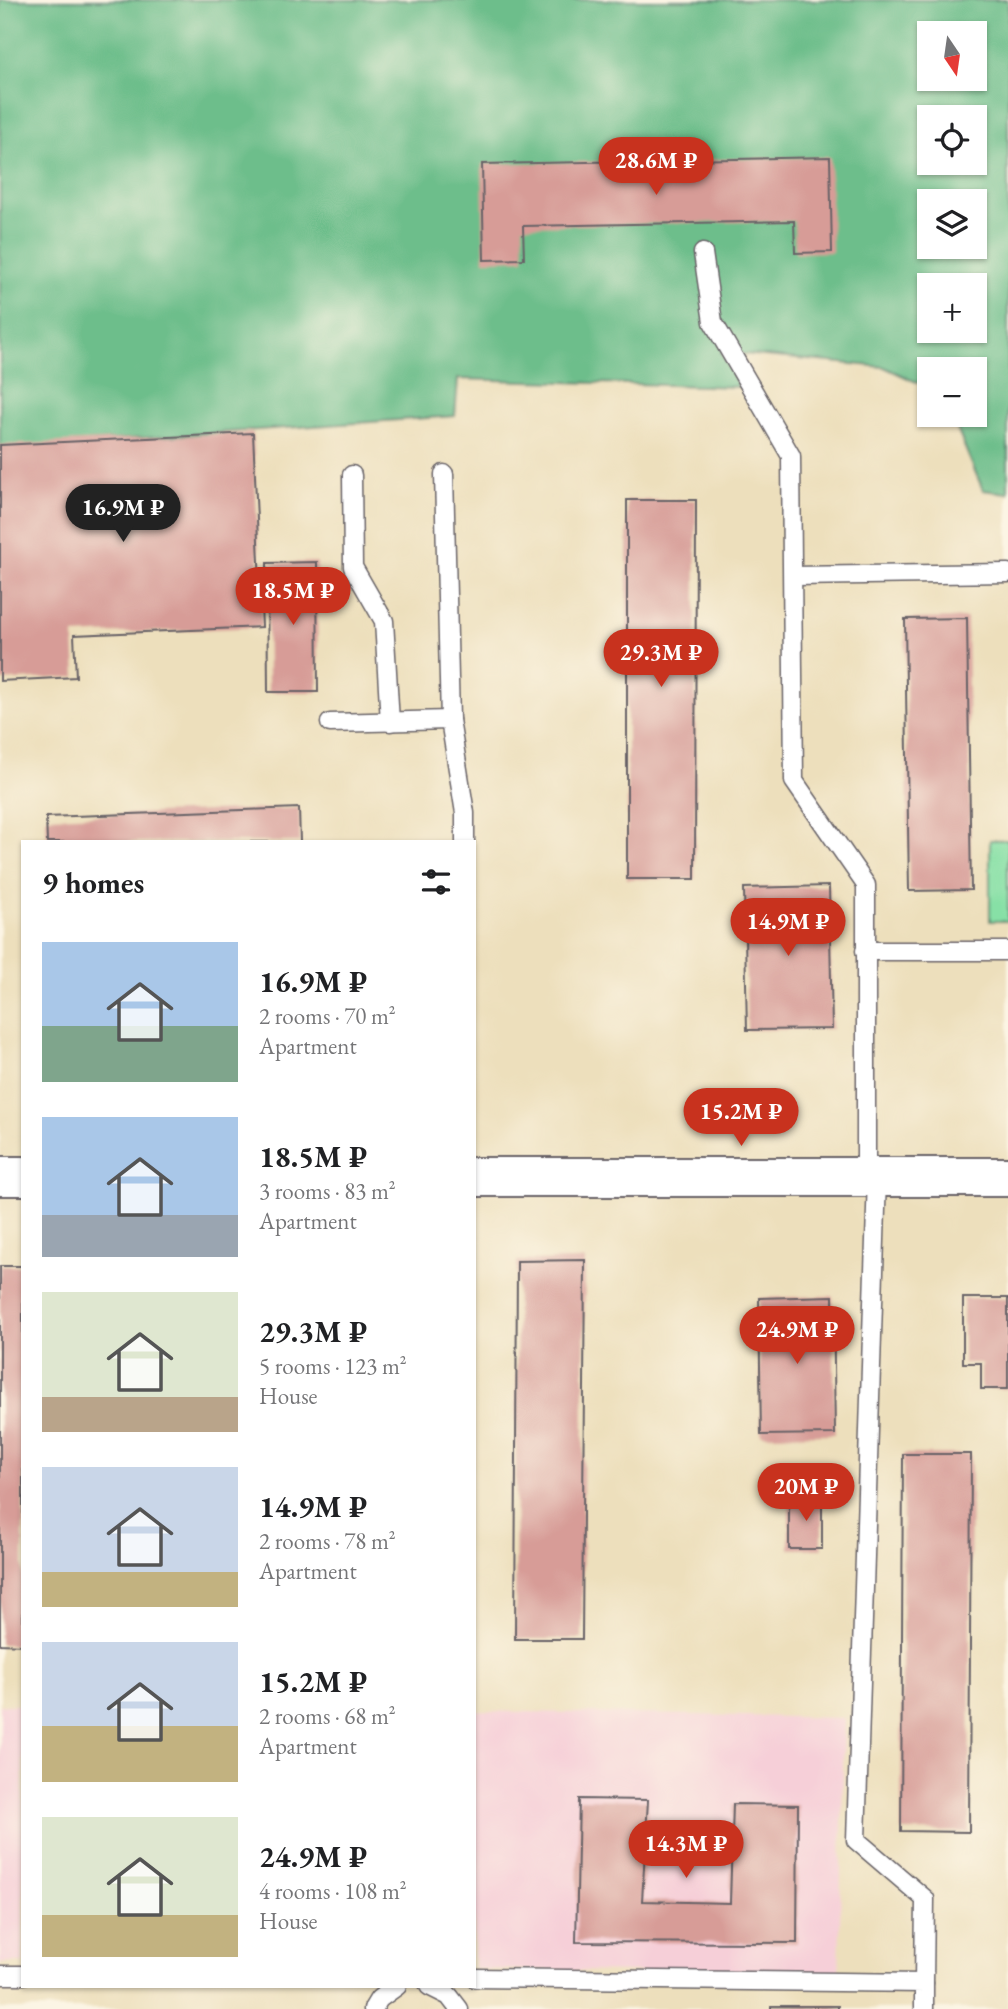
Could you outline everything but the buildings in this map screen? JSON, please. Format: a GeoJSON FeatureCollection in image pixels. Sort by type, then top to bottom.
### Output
{"type":"FeatureCollection","features":[{"type":"Feature","properties":{"kind":"main road"},"geometry":{"type":"LineString","coordinates":[[0,1176],[21,1176]]}},
{"type":"Feature","properties":{"kind":"main road"},"geometry":{"type":"LineString","coordinates":[[476,1177],[1008,1177]]}},
{"type":"Feature","properties":{"kind":"lane"},"geometry":{"type":"LineString","coordinates":[[703,253],[713,322],[791,456],[794,781],[866,885],[865,951],[871,1178],[856,1840],[925,1899],[924,2009]]}},
{"type":"Feature","properties":{"kind":"lane"},"geometry":{"type":"LineString","coordinates":[[444,474],[450,720],[466,813],[465,840]]}},
{"type":"Feature","properties":{"kind":"lane"},"geometry":{"type":"LineString","coordinates":[[352,475],[353,566],[384,621],[390,722]]}},
{"type":"Feature","properties":{"kind":"lane"},"geometry":{"type":"LineString","coordinates":[[793,576],[1008,573]]}},
{"type":"Feature","properties":{"kind":"lane"},"geometry":{"type":"LineString","coordinates":[[330,723],[450,720]]}},
{"type":"Feature","properties":{"kind":"lane"},"geometry":{"type":"LineString","coordinates":[[865,951],[1008,951]]}},
{"type":"Feature","properties":{"kind":"lane"},"geometry":{"type":"LineString","coordinates":[[0,1975],[21,1975]]}},
{"type":"Feature","properties":{"kind":"lane"},"geometry":{"type":"LineString","coordinates":[[476,1978],[924,1983]]}},
{"type":"Feature","properties":{"kind":"lane"},"geometry":{"type":"LineString","coordinates":[[373,2009],[379,1999],[394,1988]]}},
{"type":"Feature","properties":{"kind":"lane"},"geometry":{"type":"LineString","coordinates":[[433,1988],[449,1996],[459,2009]]}},
{"type":"Feature","properties":{"kind":"shaded area"},"geometry":{"type":"Polygon","coordinates":[[[0,1705],[21,1705],[21,1963],[0,1963],[0,1705]]]}},
{"type":"Feature","properties":{"kind":"shaded area"},"geometry":{"type":"Polygon","coordinates":[[[476,1711],[844,1718],[839,1976],[476,1969],[476,1711]]]}},
{"type":"Feature","properties":{"kind":"green space"},"geometry":{"type":"Polygon","coordinates":[[[0,0],[1008,0],[1008,493],[983,490],[956,427],[987,427],[987,357],[917,357],[917,382],[884,367],[721,352],[739,387],[458,379],[455,416],[0,448],[0,0]]]}},
{"type":"Feature","properties":{"kind":"green space"},"geometry":{"type":"Polygon","coordinates":[[[990,840],[1008,840],[1008,921],[990,921],[990,840]]]}}]}
